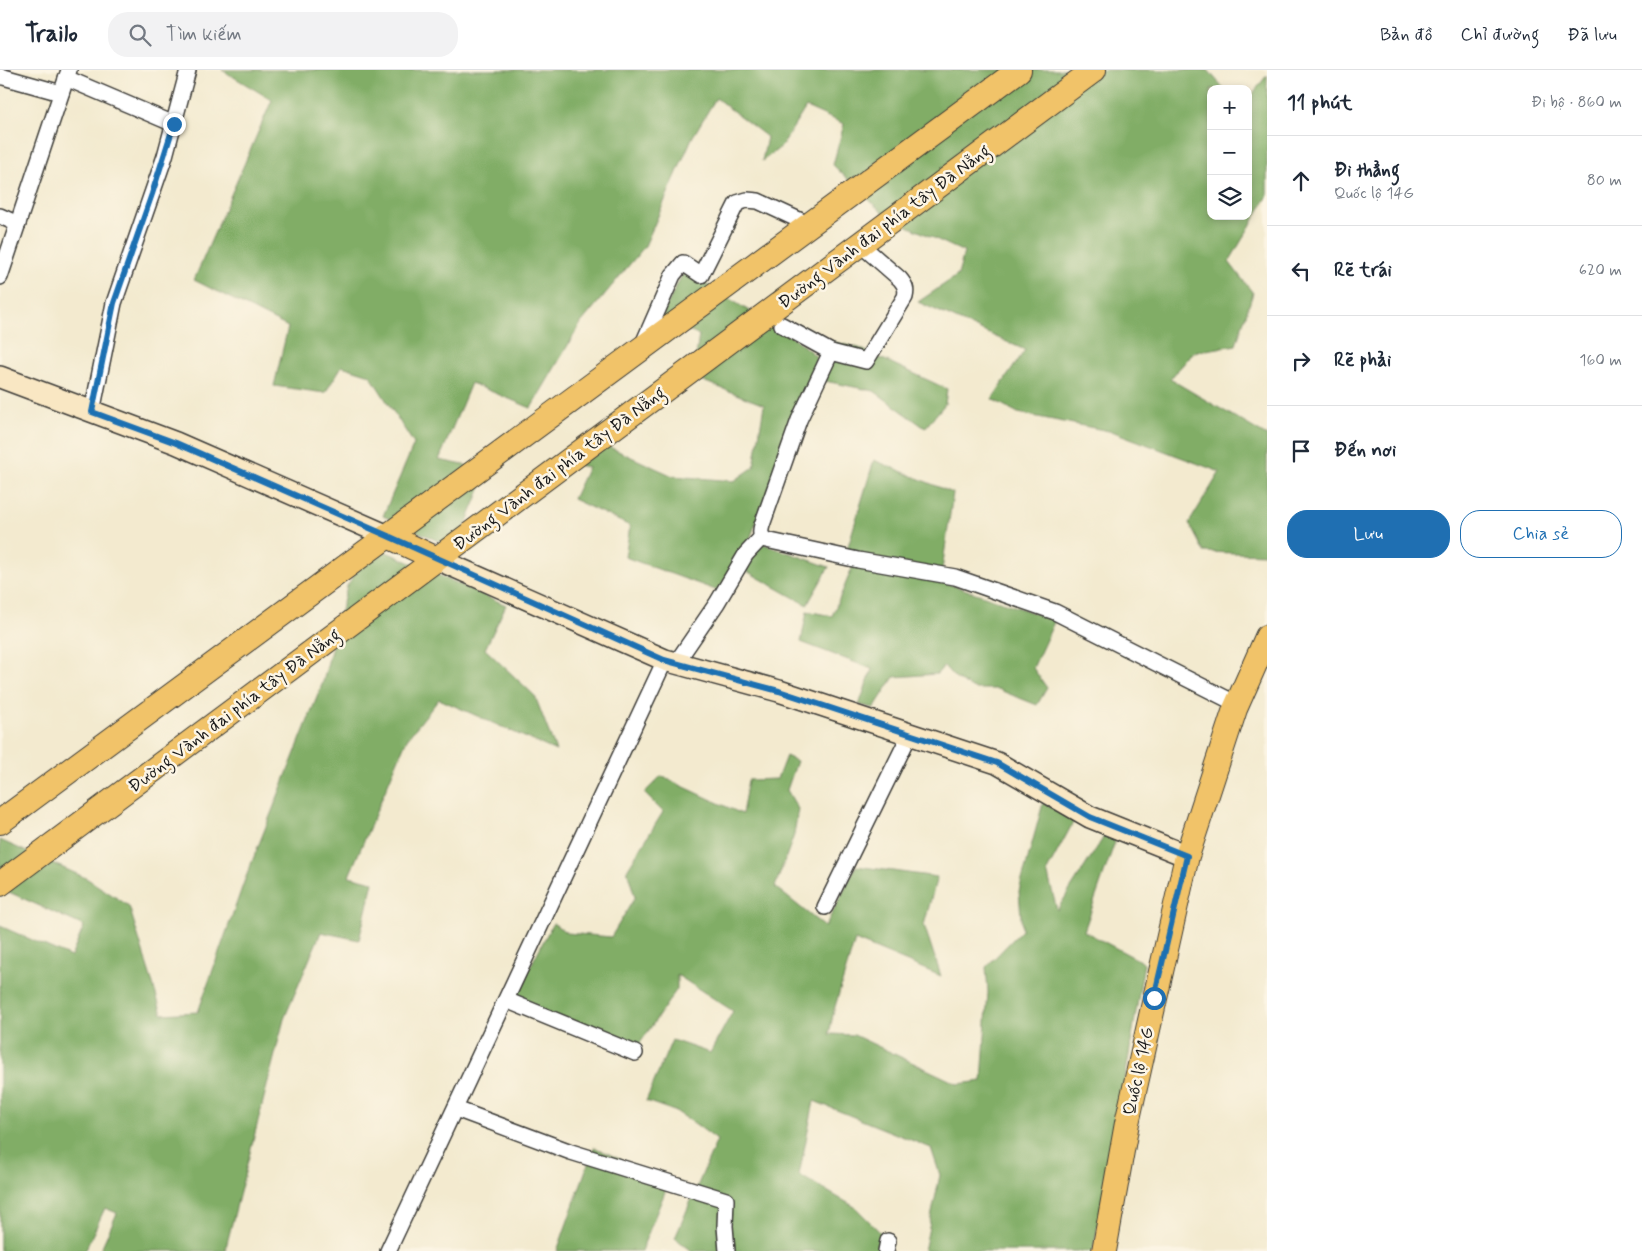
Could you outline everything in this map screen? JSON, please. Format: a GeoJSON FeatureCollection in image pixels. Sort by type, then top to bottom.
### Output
{"type":"FeatureCollection","features":[{"type":"Feature","properties":{"kind":"main road"},"geometry":{"type":"LineString","coordinates":[[0,822],[1020,70]]}},
{"type":"Feature","properties":{"kind":"main road","name":"Đường Vành đai phía tây Đà Nẵng"},"geometry":{"type":"LineString","coordinates":[[0,884],[1094,70]]}},
{"type":"Feature","properties":{"kind":"main road"},"geometry":{"type":"LineString","coordinates":[[388,536],[438,558]]}},
{"type":"Feature","properties":{"kind":"main road","name":"Quốc lộ 14G"},"geometry":{"type":"LineString","coordinates":[[1104,1251],[1127,1123],[1187,856],[1237,704],[1267,637]]}},
{"type":"Feature","properties":{"kind":"street"},"geometry":{"type":"LineString","coordinates":[[92,412],[114,303],[152,194],[174,124],[188,70]]}},
{"type":"Feature","properties":{"kind":"street"},"geometry":{"type":"LineString","coordinates":[[0,277],[67,74],[174,124]]}},
{"type":"Feature","properties":{"kind":"street"},"geometry":{"type":"LineString","coordinates":[[0,76],[61,93]]}},
{"type":"Feature","properties":{"kind":"street"},"geometry":{"type":"LineString","coordinates":[[640,350],[672,275],[683,264],[702,275],[738,203],[747,200],[758,202],[810,225]]}},
{"type":"Feature","properties":{"kind":"street"},"geometry":{"type":"LineString","coordinates":[[0,216],[18,224]]}},
{"type":"Feature","properties":{"kind":"street"},"geometry":{"type":"LineString","coordinates":[[782,325],[830,352],[866,360],[905,297],[905,285],[860,244]]}},
{"type":"Feature","properties":{"kind":"street"},"geometry":{"type":"LineString","coordinates":[[830,352],[799,420],[762,525],[760,532],[762,537],[766,540],[858,560],[955,577],[1046,609],[1237,704]]}},
{"type":"Feature","properties":{"kind":"street"},"geometry":{"type":"LineString","coordinates":[[0,377],[176,443],[388,536]]}},
{"type":"Feature","properties":{"kind":"street"},"geometry":{"type":"LineString","coordinates":[[388,1251],[506,1000],[670,662],[717,603],[746,554],[762,537]]}},
{"type":"Feature","properties":{"kind":"street"},"geometry":{"type":"LineString","coordinates":[[438,558],[670,662],[779,691],[997,763],[1090,817],[1187,856]]}},
{"type":"Feature","properties":{"kind":"street"},"geometry":{"type":"LineString","coordinates":[[825,907],[910,734]]}},
{"type":"Feature","properties":{"kind":"street"},"geometry":{"type":"LineString","coordinates":[[506,1000],[635,1052]]}},
{"type":"Feature","properties":{"kind":"street"},"geometry":{"type":"LineString","coordinates":[[456,1109],[571,1152],[726,1200],[724,1226],[727,1251]]}},
{"type":"Feature","properties":{"kind":"green space"},"geometry":{"type":"Polygon","coordinates":[[[222,70],[1208,70],[1221,85],[1207,85],[1207,220],[1252,220],[1252,95],[1267,75],[1267,197],[1229,262],[1253,293],[1236,345],[1194,352],[1170,379],[1267,436],[1267,554],[1204,552],[1189,523],[1220,472],[1114,432],[1018,413],[992,399],[1025,350],[918,302],[958,275],[964,252],[886,216],[833,165],[844,124],[806,107],[781,147],[762,161],[767,137],[716,98],[692,138],[645,246],[581,323],[531,408],[471,383],[439,460],[488,470],[456,549],[383,516],[414,444],[370,375],[342,366],[325,393],[274,386],[288,327],[194,280],[272,100],[222,70]]]}},
{"type":"Feature","properties":{"kind":"green space"},"geometry":{"type":"Polygon","coordinates":[[[684,271],[795,339],[817,357],[750,539],[829,567],[807,605],[743,569],[721,592],[625,557],[630,526],[573,499],[588,467],[577,465],[607,446],[673,476],[734,481],[754,467],[764,405],[693,377],[699,335],[659,321],[684,271]]]}},
{"type":"Feature","properties":{"kind":"green space"},"geometry":{"type":"Polygon","coordinates":[[[834,342],[859,348],[947,389],[945,404],[925,428],[874,391],[825,381],[834,342]]]}},
{"type":"Feature","properties":{"kind":"green space"},"geometry":{"type":"Polygon","coordinates":[[[874,460],[953,493],[942,570],[846,553],[874,460]]]}},
{"type":"Feature","properties":{"kind":"green space"},"geometry":{"type":"Polygon","coordinates":[[[373,546],[506,605],[485,649],[535,696],[556,751],[439,699],[407,739],[349,876],[373,882],[359,940],[321,932],[284,1019],[225,1251],[100,1251],[117,1213],[105,1208],[85,1251],[0,1251],[0,926],[71,957],[84,926],[0,888],[0,840],[86,878],[129,906],[162,1014],[198,1012],[244,882],[323,682],[347,586],[373,546]]]}},
{"type":"Feature","properties":{"kind":"green space"},"geometry":{"type":"Polygon","coordinates":[[[853,566],[946,583],[1055,620],[1033,668],[1047,688],[1037,705],[997,689],[974,689],[956,679],[944,666],[937,674],[894,677],[874,708],[859,705],[872,669],[801,642],[807,611],[832,616],[853,566]]]}},
{"type":"Feature","properties":{"kind":"green space"},"geometry":{"type":"Polygon","coordinates":[[[786,756],[797,761],[787,790],[798,809],[794,835],[775,887],[825,927],[856,866],[937,877],[924,925],[941,976],[855,940],[834,1010],[829,1034],[854,1035],[958,1084],[982,1081],[988,992],[986,967],[1022,930],[1019,891],[1043,803],[1075,819],[1047,871],[1057,910],[1105,835],[1117,836],[1084,931],[1144,963],[1120,1110],[1093,1251],[924,1251],[940,1175],[931,1148],[814,1101],[799,1175],[855,1207],[883,1235],[881,1251],[692,1251],[675,1238],[717,1140],[677,1112],[646,1101],[672,1040],[710,1053],[733,1011],[677,975],[677,989],[636,1049],[509,1007],[553,923],[567,933],[611,937],[635,897],[627,870],[663,812],[644,793],[661,776],[742,814],[748,780],[777,779],[786,756]]]}},
{"type":"Feature","properties":{"kind":"green space"},"geometry":{"type":"Polygon","coordinates":[[[594,1147],[669,1182],[641,1251],[557,1251],[594,1147]]]}},
{"type":"Feature","properties":{"kind":"route"},"geometry":{"type":"LineString","coordinates":[[174,124],[165,156],[114,303],[92,412],[176,443],[664,660],[779,691],[997,763],[1090,817],[1187,856],[1154,998]]}}]}
